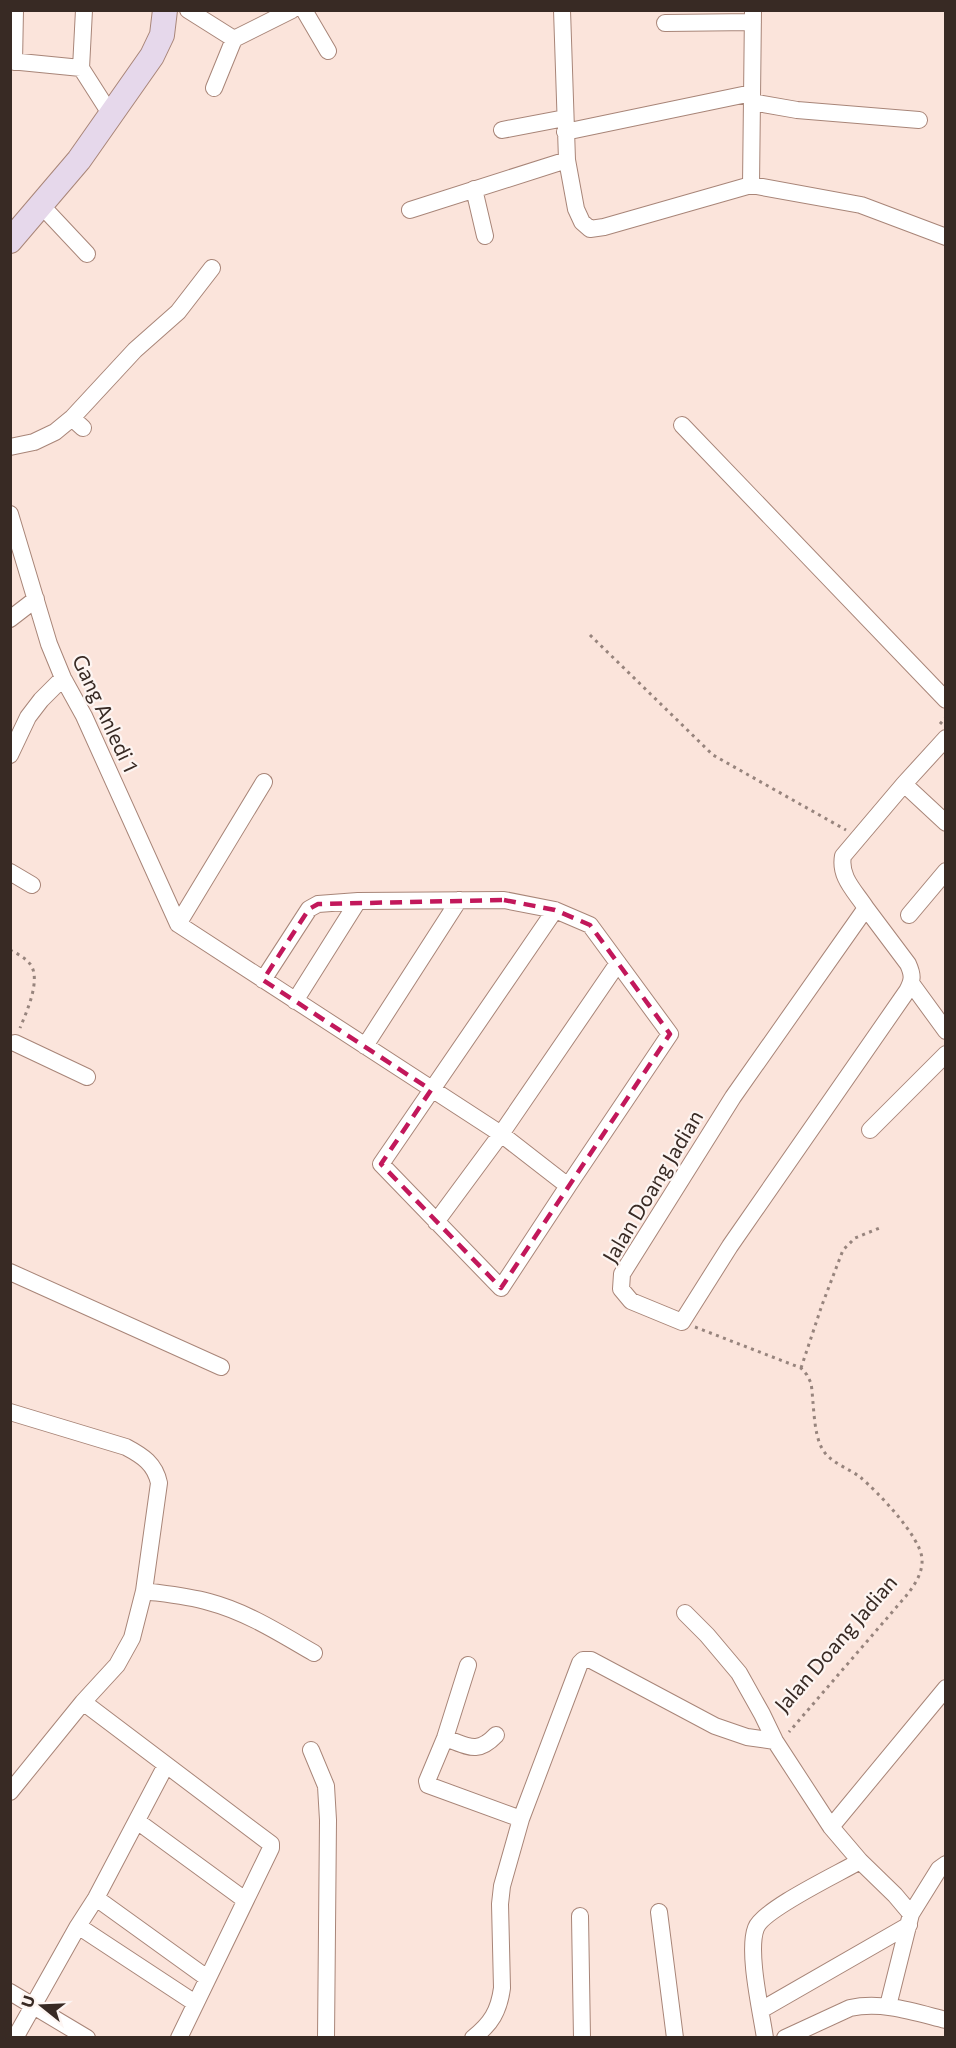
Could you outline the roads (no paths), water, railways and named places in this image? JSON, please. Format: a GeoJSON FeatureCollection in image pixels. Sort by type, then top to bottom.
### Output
{"type":"FeatureCollection","features":[{"type":"Feature","properties":{"kind":"street"},"geometry":{"type":"LineString","coordinates":[[15,10],[12,61],[81,68]]}},
{"type":"Feature","properties":{"kind":"street"},"geometry":{"type":"LineString","coordinates":[[84,10],[81,68],[111,115]]}},
{"type":"Feature","properties":{"kind":"street"},"geometry":{"type":"LineString","coordinates":[[10,241],[79,160],[152,56],[162,35],[165,10]]}},
{"type":"Feature","properties":{"kind":"street"},"geometry":{"type":"LineString","coordinates":[[188,10],[234,39]]}},
{"type":"Feature","properties":{"kind":"street"},"geometry":{"type":"LineString","coordinates":[[214,88],[234,39],[292,10]]}},
{"type":"Feature","properties":{"kind":"street"},"geometry":{"type":"LineString","coordinates":[[304,10],[328,51]]}},
{"type":"Feature","properties":{"kind":"street"},"geometry":{"type":"LineString","coordinates":[[562,10],[567,160],[576,209],[582,222],[590,229],[751,185],[861,205],[945,237]]}},
{"type":"Feature","properties":{"kind":"street"},"geometry":{"type":"LineString","coordinates":[[665,24],[753,16],[751,185]]}},
{"type":"Feature","properties":{"kind":"street"},"geometry":{"type":"LineString","coordinates":[[502,130],[565,125],[752,97],[797,110],[919,120]]}},
{"type":"Feature","properties":{"kind":"street"},"geometry":{"type":"LineString","coordinates":[[410,210],[567,160]]}},
{"type":"Feature","properties":{"kind":"street"},"geometry":{"type":"LineString","coordinates":[[474,189],[485,236]]}},
{"type":"Feature","properties":{"kind":"street"},"geometry":{"type":"LineString","coordinates":[[41,205],[87,254]]}},
{"type":"Feature","properties":{"kind":"street"},"geometry":{"type":"LineString","coordinates":[[10,447],[34,442],[77,423],[135,350],[178,312],[212,268]]}},
{"type":"Feature","properties":{"kind":"street"},"geometry":{"type":"LineString","coordinates":[[682,425],[945,700]]}},
{"type":"Feature","properties":{"kind":"street","name":"Gang Anledi 1"},"geometry":{"type":"LineString","coordinates":[[10,514],[49,644],[178,924]]}},
{"type":"Feature","properties":{"kind":"street"},"geometry":{"type":"LineString","coordinates":[[10,619],[36,599]]}},
{"type":"Feature","properties":{"kind":"street"},"geometry":{"type":"LineString","coordinates":[[10,755],[28,717],[63,678]]}},
{"type":"Feature","properties":{"kind":"street"},"geometry":{"type":"LineString","coordinates":[[942,732],[904,784],[843,856],[842,871],[866,908],[908,964],[912,973],[911,983],[945,1031]]}},
{"type":"Feature","properties":{"kind":"street"},"geometry":{"type":"LineString","coordinates":[[264,782],[178,924],[501,1134],[568,1186]]}},
{"type":"Feature","properties":{"kind":"street"},"geometry":{"type":"LineString","coordinates":[[904,784],[945,823]]}},
{"type":"Feature","properties":{"kind":"street"},"geometry":{"type":"LineString","coordinates":[[909,915],[945,871]]}},
{"type":"Feature","properties":{"kind":"street"},"geometry":{"type":"LineString","coordinates":[[10,872],[32,885]]}},
{"type":"Feature","properties":{"kind":"street"},"geometry":{"type":"LineString","coordinates":[[365,1046],[459,900]]}},
{"type":"Feature","properties":{"kind":"street"},"geometry":{"type":"LineString","coordinates":[[263,980],[309,909],[318,904],[358,901],[504,900],[555,910],[590,926],[670,1034],[501,1288],[381,1164],[555,910]]}},
{"type":"Feature","properties":{"kind":"street"},"geometry":{"type":"LineString","coordinates":[[295,1000],[358,901]]}},
{"type":"Feature","properties":{"kind":"street","name":"Jalan Doang Jadian"},"geometry":{"type":"LineString","coordinates":[[866,908],[733,1097],[622,1274],[621,1289],[631,1301],[682,1322],[730,1246],[911,983]]}},
{"type":"Feature","properties":{"kind":"street"},"geometry":{"type":"LineString","coordinates":[[436,1222],[501,1134],[618,963]]}},
{"type":"Feature","properties":{"kind":"street"},"geometry":{"type":"LineString","coordinates":[[15,1043],[87,1077]]}},
{"type":"Feature","properties":{"kind":"street"},"geometry":{"type":"LineString","coordinates":[[870,1130],[945,1054]]}},
{"type":"Feature","properties":{"kind":"street"},"geometry":{"type":"LineString","coordinates":[[10,1272],[221,1367]]}},
{"type":"Feature","properties":{"kind":"street"},"geometry":{"type":"LineString","coordinates":[[10,1412],[126,1448],[141,1455],[157,1472],[159,1483],[144,1591],[132,1638],[117,1665],[83,1702],[10,1792]]}},
{"type":"Feature","properties":{"kind":"street"},"geometry":{"type":"LineString","coordinates":[[144,1591],[220,1606],[265,1625],[315,1653]]}},
{"type":"Feature","properties":{"kind":"street"},"geometry":{"type":"LineString","coordinates":[[685,1613],[739,1673],[776,1743],[831,1827],[860,1861],[895,1895],[910,1919]]}},
{"type":"Feature","properties":{"kind":"street"},"geometry":{"type":"LineString","coordinates":[[473,2037],[492,2020],[501,1999],[501,1894],[521,1818],[577,1669],[583,1660],[591,1660],[715,1726],[747,1737],[776,1743]]}},
{"type":"Feature","properties":{"kind":"street"},"geometry":{"type":"LineString","coordinates":[[468,1665],[445,1738],[427,1781],[428,1785],[521,1818]]}},
{"type":"Feature","properties":{"kind":"street"},"geometry":{"type":"LineString","coordinates":[[831,1827],[945,1688]]}},
{"type":"Feature","properties":{"kind":"street"},"geometry":{"type":"LineString","coordinates":[[83,1702],[271,1844],[179,2037]]}},
{"type":"Feature","properties":{"kind":"street"},"geometry":{"type":"LineString","coordinates":[[445,1738],[475,1748],[485,1746],[496,1735]]}},
{"type":"Feature","properties":{"kind":"street"},"geometry":{"type":"LineString","coordinates":[[310,1750],[326,1786],[328,1820],[326,2037]]}},
{"type":"Feature","properties":{"kind":"street"},"geometry":{"type":"LineString","coordinates":[[10,1764],[28,1769]]}},
{"type":"Feature","properties":{"kind":"street"},"geometry":{"type":"LineString","coordinates":[[15,2037],[96,1898],[166,1765]]}},
{"type":"Feature","properties":{"kind":"street"},"geometry":{"type":"LineString","coordinates":[[137,1821],[245,1900]]}},
{"type":"Feature","properties":{"kind":"street"},"geometry":{"type":"LineString","coordinates":[[765,2037],[753,1955],[753,1938],[756,1927],[773,1910],[860,1861]]}},
{"type":"Feature","properties":{"kind":"street"},"geometry":{"type":"LineString","coordinates":[[888,2006],[910,1919],[939,1869],[945,1864]]}},
{"type":"Feature","properties":{"kind":"street"},"geometry":{"type":"LineString","coordinates":[[96,1898],[207,1978]]}},
{"type":"Feature","properties":{"kind":"street"},"geometry":{"type":"LineString","coordinates":[[659,1912],[675,2037]]}},
{"type":"Feature","properties":{"kind":"street"},"geometry":{"type":"LineString","coordinates":[[580,1916],[582,2037]]}},
{"type":"Feature","properties":{"kind":"street"},"geometry":{"type":"LineString","coordinates":[[761,2010],[910,1919]]}},
{"type":"Feature","properties":{"kind":"street"},"geometry":{"type":"LineString","coordinates":[[78,1926],[195,2003]]}},
{"type":"Feature","properties":{"kind":"street"},"geometry":{"type":"LineString","coordinates":[[10,1992],[87,2037]]}},
{"type":"Feature","properties":{"kind":"street"},"geometry":{"type":"LineString","coordinates":[[785,2037],[850,2008],[888,2006],[945,2020]]}}]}
